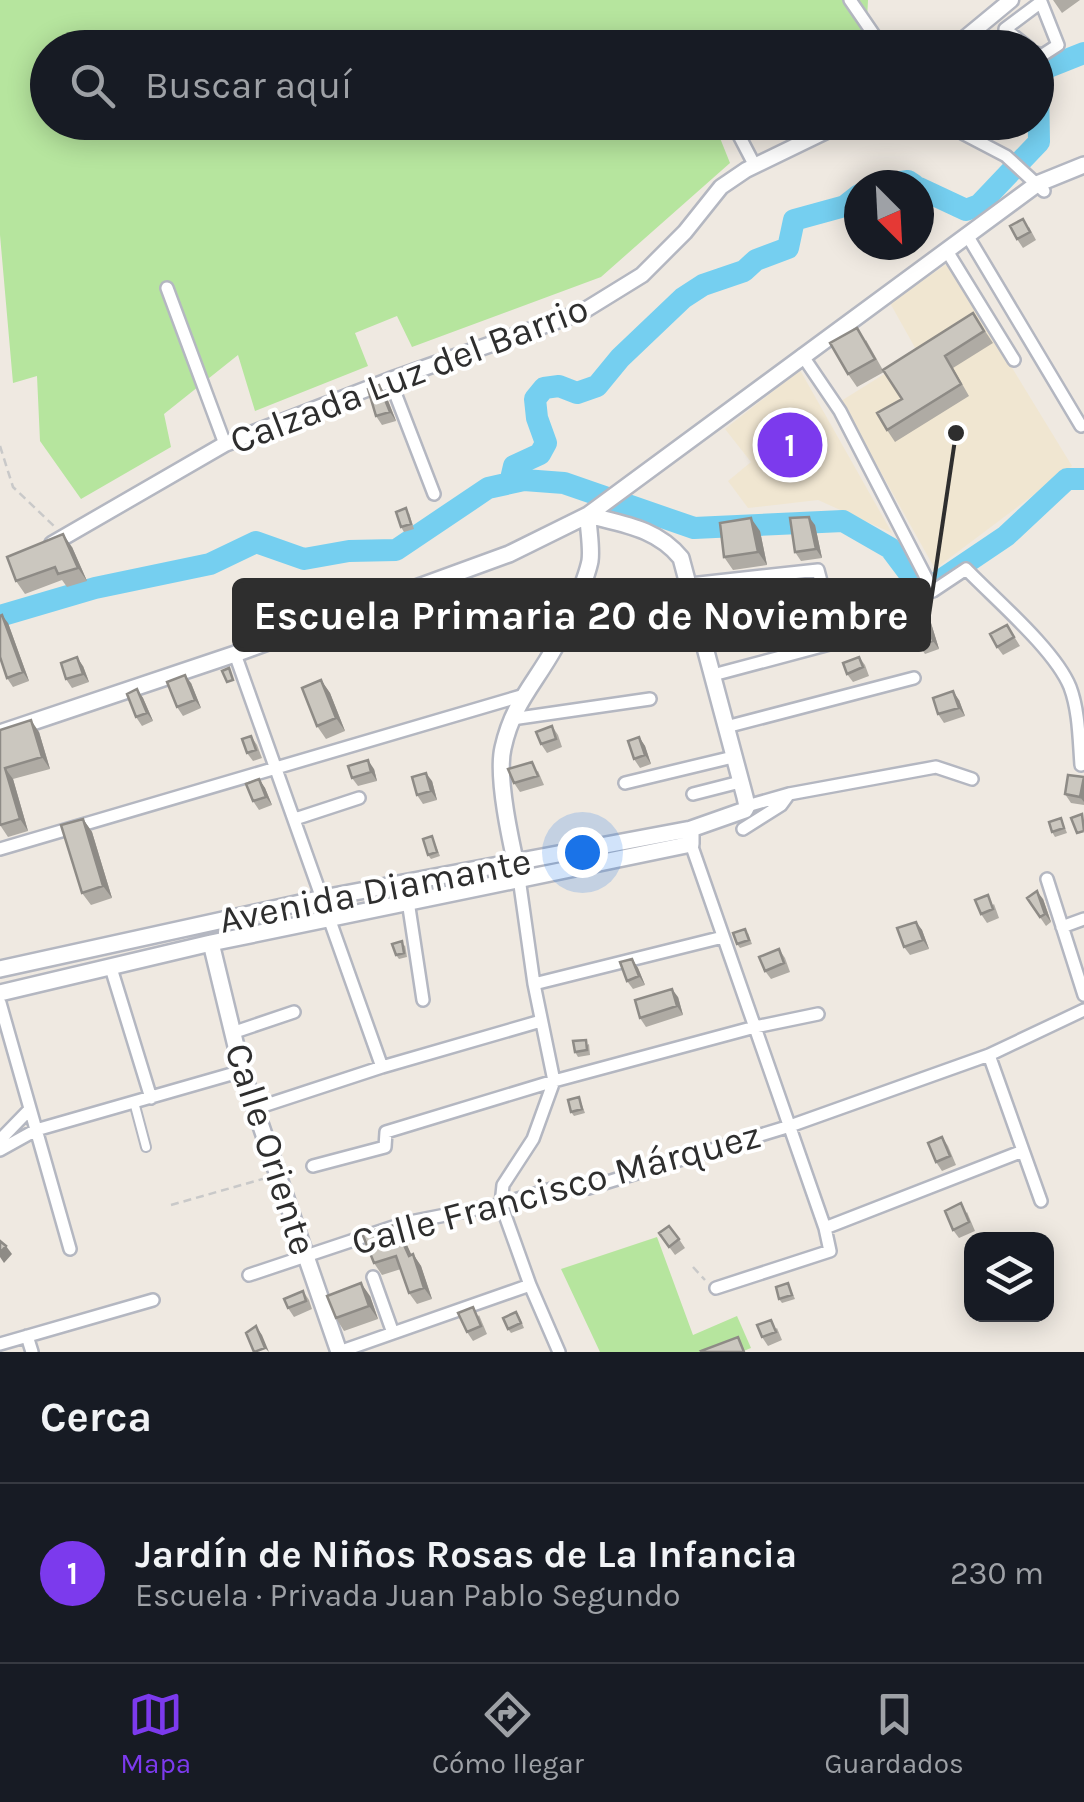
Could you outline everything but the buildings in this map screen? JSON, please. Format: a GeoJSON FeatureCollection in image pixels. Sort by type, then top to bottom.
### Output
{"type":"FeatureCollection","features":[{"type":"Feature","properties":{"kind":"main road"},"geometry":{"type":"LineString","coordinates":[[0,734],[509,554],[588,515],[998,213],[1084,165]]}},
{"type":"Feature","properties":{"kind":"main road"},"geometry":{"type":"LineString","coordinates":[[1040,187],[1084,175]]}},
{"type":"Feature","properties":{"kind":"main road"},"geometry":{"type":"LineString","coordinates":[[588,515],[657,536],[681,558],[747,806]]}},
{"type":"Feature","properties":{"kind":"main road"},"geometry":{"type":"LineString","coordinates":[[517,870],[502,754],[521,696],[556,645],[590,560],[588,515]]}},
{"type":"Feature","properties":{"kind":"main road","name":"Avenida Diamante"},"geometry":{"type":"LineString","coordinates":[[0,969],[323,898],[517,870],[691,836],[747,806]]}},
{"type":"Feature","properties":{"kind":"main road","name":"Avenida Diamante"},"geometry":{"type":"LineString","coordinates":[[0,993],[408,901],[517,870]]}},
{"type":"Feature","properties":{"kind":"main road","name":"Calle Oriente"},"geometry":{"type":"LineString","coordinates":[[212,943],[242,1071],[339,1352]]}},
{"type":"Feature","properties":{"kind":"street"},"geometry":{"type":"LineString","coordinates":[[850,0],[871,30]]}},
{"type":"Feature","properties":{"kind":"street"},"geometry":{"type":"LineString","coordinates":[[975,30],[1011,1],[1021,16]]}},
{"type":"Feature","properties":{"kind":"street"},"geometry":{"type":"LineString","coordinates":[[1006,30],[1041,2],[1052,30]]}},
{"type":"Feature","properties":{"kind":"street"},"geometry":{"type":"LineString","coordinates":[[741,140],[754,166]]}},
{"type":"Feature","properties":{"kind":"street","name":"Calzada Luz del Barrio"},"geometry":{"type":"LineString","coordinates":[[30,553],[67,538],[140,491],[225,444],[582,312],[642,275],[685,232],[721,186],[808,140]]}},
{"type":"Feature","properties":{"kind":"street"},"geometry":{"type":"LineString","coordinates":[[975,140],[1006,156],[1040,187]]}},
{"type":"Feature","properties":{"kind":"street"},"geometry":{"type":"LineString","coordinates":[[967,235],[1081,426]]}},
{"type":"Feature","properties":{"kind":"street"},"geometry":{"type":"LineString","coordinates":[[947,251],[1014,360]]}},
{"type":"Feature","properties":{"kind":"street"},"geometry":{"type":"LineString","coordinates":[[167,288],[225,444]]}},
{"type":"Feature","properties":{"kind":"street"},"geometry":{"type":"LineString","coordinates":[[802,356],[840,411],[933,591],[966,570],[1060,666],[1076,713],[1080,765]]}},
{"type":"Feature","properties":{"kind":"street"},"geometry":{"type":"LineString","coordinates":[[390,380],[434,494]]}},
{"type":"Feature","properties":{"kind":"street"},"geometry":{"type":"LineString","coordinates":[[690,584],[818,570],[838,642]]}},
{"type":"Feature","properties":{"kind":"street"},"geometry":{"type":"LineString","coordinates":[[712,674],[838,642],[883,626]]}},
{"type":"Feature","properties":{"kind":"street"},"geometry":{"type":"LineString","coordinates":[[235,654],[382,1067]]}},
{"type":"Feature","properties":{"kind":"street"},"geometry":{"type":"LineString","coordinates":[[726,727],[914,678]]}},
{"type":"Feature","properties":{"kind":"street"},"geometry":{"type":"LineString","coordinates":[[0,850],[521,696]]}},
{"type":"Feature","properties":{"kind":"street"},"geometry":{"type":"LineString","coordinates":[[512,719],[650,698]]}},
{"type":"Feature","properties":{"kind":"street"},"geometry":{"type":"LineString","coordinates":[[625,783],[733,758]]}},
{"type":"Feature","properties":{"kind":"street"},"geometry":{"type":"LineString","coordinates":[[747,806],[789,794],[936,767],[972,779]]}},
{"type":"Feature","properties":{"kind":"street"},"geometry":{"type":"LineString","coordinates":[[692,794],[740,782]]}},
{"type":"Feature","properties":{"kind":"street"},"geometry":{"type":"LineString","coordinates":[[743,828],[781,805],[789,794]]}},
{"type":"Feature","properties":{"kind":"street"},"geometry":{"type":"LineString","coordinates":[[294,819],[359,798]]}},
{"type":"Feature","properties":{"kind":"street"},"geometry":{"type":"LineString","coordinates":[[691,836],[830,1250],[716,1288]]}},
{"type":"Feature","properties":{"kind":"street"},"geometry":{"type":"LineString","coordinates":[[517,870],[554,1081],[533,1139],[503,1185],[500,1204],[559,1352]]}},
{"type":"Feature","properties":{"kind":"street"},"geometry":{"type":"LineString","coordinates":[[1047,879],[1084,996]]}},
{"type":"Feature","properties":{"kind":"street"},"geometry":{"type":"LineString","coordinates":[[408,901],[423,1000]]}},
{"type":"Feature","properties":{"kind":"street"},"geometry":{"type":"LineString","coordinates":[[1062,927],[1084,919]]}},
{"type":"Feature","properties":{"kind":"street"},"geometry":{"type":"LineString","coordinates":[[534,984],[723,937]]}},
{"type":"Feature","properties":{"kind":"street"},"geometry":{"type":"LineString","coordinates":[[111,968],[151,1098]]}},
{"type":"Feature","properties":{"kind":"street"},"geometry":{"type":"LineString","coordinates":[[0,1003],[70,1249]]}},
{"type":"Feature","properties":{"kind":"street","name":"Calle Francisco Márquez"},"geometry":{"type":"LineString","coordinates":[[249,1275],[405,1223],[552,1189],[588,1188],[790,1126],[989,1055],[1084,1010]]}},
{"type":"Feature","properties":{"kind":"street"},"geometry":{"type":"LineString","coordinates":[[232,1033],[294,1012]]}},
{"type":"Feature","properties":{"kind":"street"},"geometry":{"type":"LineString","coordinates":[[313,1166],[385,1147],[386,1132],[554,1081],[818,1014]]}},
{"type":"Feature","properties":{"kind":"street"},"geometry":{"type":"LineString","coordinates":[[254,1109],[542,1021]]}},
{"type":"Feature","properties":{"kind":"street"},"geometry":{"type":"LineString","coordinates":[[989,1055],[1040,1201]]}},
{"type":"Feature","properties":{"kind":"street"},"geometry":{"type":"LineString","coordinates":[[0,1150],[36,1130],[242,1071]]}},
{"type":"Feature","properties":{"kind":"street"},"geometry":{"type":"LineString","coordinates":[[134,1102],[146,1147]]}},
{"type":"Feature","properties":{"kind":"street"},"geometry":{"type":"LineString","coordinates":[[0,1140],[29,1110]]}},
{"type":"Feature","properties":{"kind":"street"},"geometry":{"type":"LineString","coordinates":[[825,1228],[1023,1151]]}},
{"type":"Feature","properties":{"kind":"street"},"geometry":{"type":"LineString","coordinates":[[373,1277],[393,1333]]}},
{"type":"Feature","properties":{"kind":"street"},"geometry":{"type":"LineString","coordinates":[[339,1352],[530,1285]]}},
{"type":"Feature","properties":{"kind":"street"},"geometry":{"type":"LineString","coordinates":[[0,1344],[153,1300]]}},
{"type":"Feature","properties":{"kind":"street"},"geometry":{"type":"LineString","coordinates":[[27,1336],[32,1352]]}},
{"type":"Feature","properties":{"kind":"path"},"geometry":{"type":"LineString","coordinates":[[0,446],[12,487],[67,538]]}},
{"type":"Feature","properties":{"kind":"path"},"geometry":{"type":"LineString","coordinates":[[171,1205],[278,1174]]}},
{"type":"Feature","properties":{"kind":"path"},"geometry":{"type":"LineString","coordinates":[[693,1267],[716,1288]]}},
{"type":"Feature","properties":{"kind":"shaded area"},"geometry":{"type":"Polygon","coordinates":[[[948,263],[1072,466],[935,569],[841,401],[918,353],[890,303],[948,263]]]}},
{"type":"Feature","properties":{"kind":"shaded area"},"geometry":{"type":"Polygon","coordinates":[[[800,370],[892,533],[818,500],[748,508],[728,481],[751,462],[725,429],[800,370]]]}},
{"type":"Feature","properties":{"kind":"green space"},"geometry":{"type":"Polygon","coordinates":[[[0,0],[868,0],[867,20],[873,30],[30,30],[30,140],[721,140],[730,163],[601,277],[412,347],[397,316],[355,333],[368,366],[255,411],[238,355],[164,414],[171,447],[81,499],[40,441],[37,376],[13,383],[0,235],[0,0]]]}},
{"type":"Feature","properties":{"kind":"green space"},"geometry":{"type":"Polygon","coordinates":[[[657,1237],[693,1335],[737,1316],[751,1348],[741,1352],[600,1352],[561,1269],[657,1237]]]}},
{"type":"Feature","properties":{"kind":"waterway"},"geometry":{"type":"LineString","coordinates":[[1054,65],[1084,53]]}},
{"type":"Feature","properties":{"kind":"waterway"},"geometry":{"type":"LineString","coordinates":[[934,195],[966,210],[979,205],[1039,140]]}},
{"type":"Feature","properties":{"kind":"waterway"},"geometry":{"type":"LineString","coordinates":[[510,483],[514,466],[540,454],[546,443],[535,399],[544,388],[559,386],[577,393],[597,386],[620,358],[683,298],[703,285],[744,271],[756,260],[788,248],[794,220],[844,206]]}},
{"type":"Feature","properties":{"kind":"waterway"},"geometry":{"type":"LineString","coordinates":[[0,616],[95,588],[210,564],[256,542],[304,559],[349,551],[396,550],[488,488],[524,480],[564,483],[694,528],[843,521],[890,548],[923,592],[1006,536],[1067,479],[1084,479]]}},
{"type":"Feature","properties":{"kind":"place","name":"Escuela Primaria 20 de Noviembre"},"geometry":{"type":"Point","coordinates":[956,433]}},
{"type":"Feature","properties":{"kind":"place","name":"Jardín de Niños Rosas de La Infancia"},"geometry":{"type":"Point","coordinates":[790,445]}}]}
